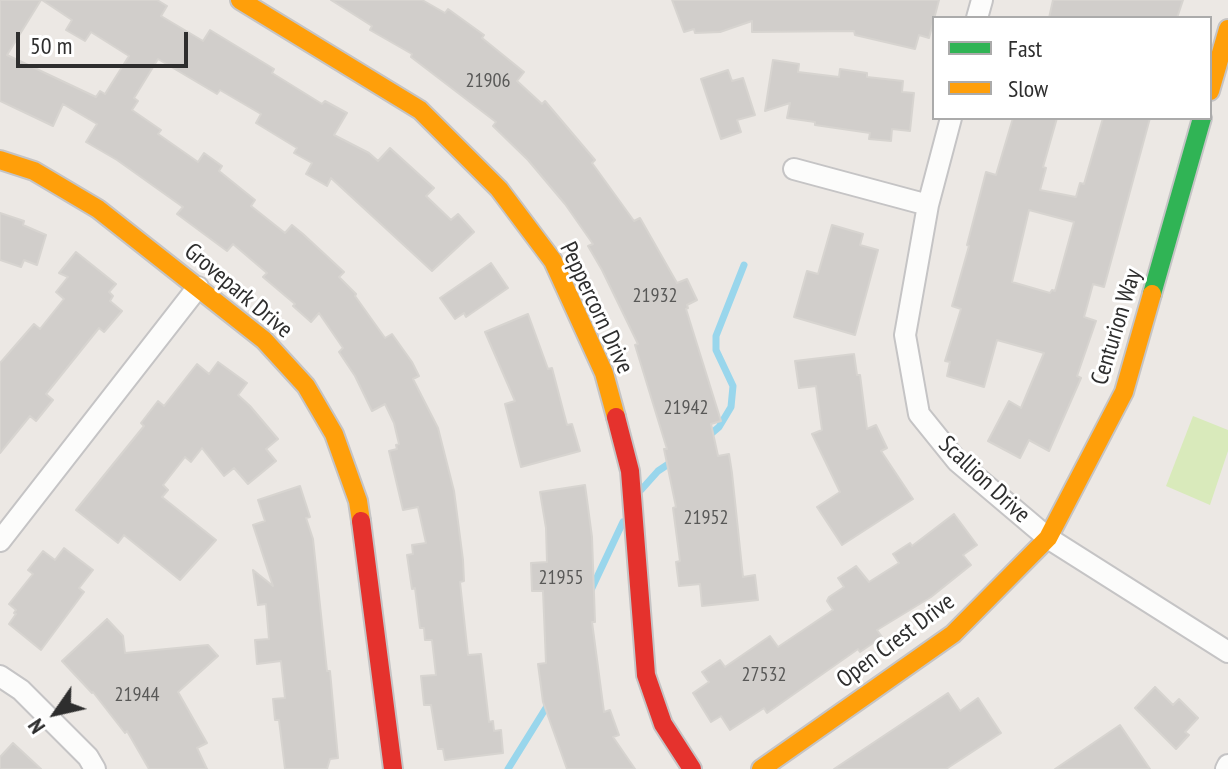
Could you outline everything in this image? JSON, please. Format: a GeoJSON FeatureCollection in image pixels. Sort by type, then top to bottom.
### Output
{"type":"FeatureCollection","features":[{"type":"Feature","properties":{"kind":"street","name":"Peppercorn Drive"},"geometry":{"type":"LineString","coordinates":[[240,0],[420,110],[499,189],[553,261],[604,373],[630,471],[646,675],[663,724],[692,769]]}},
{"type":"Feature","properties":{"kind":"street"},"geometry":{"type":"LineString","coordinates":[[1212,84],[1228,29]]}},
{"type":"Feature","properties":{"kind":"street","name":"Scallion Drive"},"geometry":{"type":"LineString","coordinates":[[950,120],[928,205],[905,335],[919,414],[957,461],[1048,538],[1228,652]]}},
{"type":"Feature","properties":{"kind":"street","name":"Centurion Way"},"geometry":{"type":"LineString","coordinates":[[1048,538],[1124,392],[1201,120]]}},
{"type":"Feature","properties":{"kind":"street","name":"Grovepark Drive"},"geometry":{"type":"LineString","coordinates":[[0,160],[34,171],[98,209],[264,340],[306,386],[334,434],[358,501],[393,769]]}},
{"type":"Feature","properties":{"kind":"street"},"geometry":{"type":"LineString","coordinates":[[794,169],[928,205]]}},
{"type":"Feature","properties":{"kind":"street"},"geometry":{"type":"LineString","coordinates":[[0,541],[198,287]]}},
{"type":"Feature","properties":{"kind":"street","name":"Open Crest Drive"},"geometry":{"type":"LineString","coordinates":[[761,769],[953,634],[1048,538]]}},
{"type":"Feature","properties":{"kind":"street"},"geometry":{"type":"LineString","coordinates":[[0,676],[21,690],[88,757],[95,769]]}},
{"type":"Feature","properties":{"kind":"green space"},"geometry":{"type":"Polygon","coordinates":[[[1193,416],[1228,430],[1228,451],[1210,505],[1166,486],[1193,416]]]}},
{"type":"Feature","properties":{"kind":"building"},"geometry":{"type":"Polygon","coordinates":[[[0,0],[41,0],[7,55],[96,97],[100,91],[105,94],[129,56],[91,32],[85,41],[66,30],[72,20],[42,0],[157,0],[167,6],[161,16],[203,41],[210,30],[274,69],[272,73],[322,104],[325,101],[347,113],[334,135],[378,161],[390,148],[434,188],[426,196],[451,220],[458,214],[474,232],[432,271],[331,178],[327,186],[306,174],[312,163],[294,153],[297,148],[256,123],[261,114],[220,90],[217,94],[158,59],[134,98],[138,101],[132,110],[161,130],[158,134],[198,162],[204,153],[222,166],[219,171],[255,200],[251,206],[285,233],[292,225],[344,272],[339,277],[356,294],[385,338],[392,334],[412,362],[419,376],[413,379],[438,428],[454,491],[463,560],[464,581],[460,582],[468,655],[481,654],[489,722],[493,721],[494,731],[501,730],[503,753],[445,760],[443,749],[438,749],[431,705],[424,705],[421,676],[436,675],[432,640],[425,640],[424,628],[420,628],[407,555],[413,554],[412,545],[426,543],[418,507],[403,510],[389,451],[397,449],[396,445],[399,444],[385,404],[372,411],[339,352],[343,348],[319,313],[311,322],[263,277],[267,273],[233,244],[227,251],[177,214],[183,207],[86,142],[97,124],[63,104],[53,126],[0,101],[0,0]]]}},
{"type":"Feature","properties":{"kind":"building"},"geometry":{"type":"Polygon","coordinates":[[[331,0],[422,0],[445,13],[448,9],[484,35],[482,38],[524,72],[517,81],[542,104],[545,101],[595,160],[592,163],[634,221],[640,218],[677,283],[687,279],[697,300],[687,305],[686,309],[721,421],[711,424],[718,456],[729,454],[743,577],[755,575],[758,600],[702,606],[700,584],[679,586],[676,562],[680,561],[673,508],[676,507],[664,449],[667,449],[635,345],[638,344],[588,246],[593,244],[565,204],[528,160],[493,126],[496,122],[411,57],[412,54],[370,30],[372,26],[331,0]]]}},
{"type":"Feature","properties":{"kind":"building"},"geometry":{"type":"Polygon","coordinates":[[[672,0],[939,0],[935,16],[932,16],[929,38],[919,35],[915,49],[855,35],[854,31],[752,32],[752,21],[720,32],[695,33],[694,29],[684,32],[672,0]]]}},
{"type":"Feature","properties":{"kind":"building"},"geometry":{"type":"Polygon","coordinates":[[[1053,0],[1183,0],[1178,16],[1049,16],[1053,0]]]}},
{"type":"Feature","properties":{"kind":"building"},"geometry":{"type":"Polygon","coordinates":[[[773,60],[799,64],[798,72],[839,77],[840,69],[867,73],[867,77],[903,81],[902,92],[914,93],[910,131],[892,129],[891,141],[869,139],[870,133],[787,118],[790,103],[765,111],[773,60]]]}},
{"type":"Feature","properties":{"kind":"building"},"geometry":{"type":"Polygon","coordinates":[[[728,70],[732,81],[743,78],[755,115],[737,120],[741,132],[721,139],[701,79],[728,70]]]}},
{"type":"Feature","properties":{"kind":"building"},"geometry":{"type":"Polygon","coordinates":[[[1012,120],[1056,120],[1040,190],[1076,197],[1080,183],[1084,184],[1102,120],[1149,120],[1104,287],[1093,284],[1084,317],[1096,321],[1077,376],[1081,378],[1049,451],[1029,440],[1020,458],[988,441],[1009,401],[1021,408],[1044,353],[997,340],[984,387],[947,376],[950,362],[945,361],[961,309],[952,306],[986,172],[996,175],[1012,120]],[[1029,210],[1012,282],[1050,293],[1055,291],[1074,222],[1029,210]]]}},
{"type":"Feature","properties":{"kind":"building"},"geometry":{"type":"Polygon","coordinates":[[[0,213],[24,221],[23,225],[46,235],[37,265],[24,260],[21,267],[0,260],[0,213]]]}},
{"type":"Feature","properties":{"kind":"building"},"geometry":{"type":"Polygon","coordinates":[[[832,225],[863,234],[860,245],[878,250],[855,335],[794,317],[807,271],[818,274],[832,225]]]}},
{"type":"Feature","properties":{"kind":"building"},"geometry":{"type":"Polygon","coordinates":[[[76,252],[116,284],[109,292],[113,296],[110,301],[122,311],[104,332],[99,328],[46,394],[53,400],[36,421],[30,416],[0,453],[0,363],[34,324],[40,329],[64,299],[56,292],[68,277],[59,273],[76,252]]]}},
{"type":"Feature","properties":{"kind":"building"},"geometry":{"type":"Polygon","coordinates":[[[491,263],[508,288],[466,317],[464,313],[455,319],[440,298],[491,263]]]}},
{"type":"Feature","properties":{"kind":"building"},"geometry":{"type":"Polygon","coordinates":[[[528,314],[548,369],[552,368],[567,425],[572,424],[580,451],[521,467],[505,404],[515,401],[485,332],[528,314]]]}},
{"type":"Feature","properties":{"kind":"building"},"geometry":{"type":"Polygon","coordinates":[[[854,354],[867,429],[876,425],[887,448],[881,451],[913,499],[842,545],[817,507],[840,492],[812,434],[822,430],[816,386],[799,388],[795,361],[854,354]]]}},
{"type":"Feature","properties":{"kind":"building"},"geometry":{"type":"Polygon","coordinates":[[[218,362],[247,383],[238,395],[278,439],[266,449],[276,461],[248,484],[234,468],[224,476],[202,448],[191,462],[185,457],[163,485],[168,490],[162,497],[216,540],[180,580],[124,535],[118,543],[76,510],[144,426],[141,423],[158,401],[164,406],[197,364],[209,374],[218,362]]]}},
{"type":"Feature","properties":{"kind":"building"},"geometry":{"type":"Polygon","coordinates":[[[585,485],[592,537],[595,622],[592,622],[604,712],[610,710],[619,735],[613,737],[635,769],[567,769],[543,702],[538,664],[546,663],[543,591],[532,591],[531,563],[547,562],[540,492],[585,485]]]}},
{"type":"Feature","properties":{"kind":"building"},"geometry":{"type":"Polygon","coordinates":[[[300,486],[310,517],[306,518],[313,539],[327,671],[330,671],[338,758],[330,759],[327,769],[285,769],[273,699],[285,698],[281,661],[257,664],[255,640],[269,639],[266,604],[258,605],[253,570],[273,586],[253,525],[265,521],[258,500],[300,486]]]}},
{"type":"Feature","properties":{"kind":"building"},"geometry":{"type":"Polygon","coordinates":[[[954,514],[977,545],[963,555],[971,565],[931,597],[877,630],[882,637],[860,652],[858,649],[767,713],[764,708],[730,730],[721,716],[711,722],[693,693],[709,682],[702,672],[720,660],[725,667],[770,636],[778,647],[833,610],[827,601],[844,587],[838,578],[856,566],[869,582],[899,563],[893,554],[910,543],[912,546],[954,514]]]}},
{"type":"Feature","properties":{"kind":"building"},"geometry":{"type":"Polygon","coordinates":[[[64,548],[93,570],[79,588],[84,592],[41,650],[9,624],[16,610],[9,604],[33,574],[28,570],[43,551],[55,560],[64,548]]]}},
{"type":"Feature","properties":{"kind":"building"},"geometry":{"type":"Polygon","coordinates":[[[107,619],[123,636],[125,653],[208,645],[218,656],[178,692],[207,743],[197,748],[207,769],[149,769],[127,731],[125,733],[93,692],[62,661],[107,619]]]}},
{"type":"Feature","properties":{"kind":"building"},"geometry":{"type":"Polygon","coordinates":[[[1155,687],[1173,705],[1179,699],[1198,718],[1185,732],[1189,735],[1176,749],[1135,708],[1155,687]]]}},
{"type":"Feature","properties":{"kind":"building"},"geometry":{"type":"Polygon","coordinates":[[[948,693],[960,711],[978,698],[1001,733],[946,769],[834,769],[948,693]]]}},
{"type":"Feature","properties":{"kind":"building"},"geometry":{"type":"Polygon","coordinates":[[[1120,725],[1150,769],[1055,769],[1120,725]]]}},
{"type":"Feature","properties":{"kind":"building"},"geometry":{"type":"Polygon","coordinates":[[[13,743],[41,769],[0,769],[0,757],[13,743]]]}},
{"type":"Feature","properties":{"kind":"waterway"},"geometry":{"type":"LineString","coordinates":[[706,438],[719,427],[731,407],[733,386],[716,350],[716,336],[744,265]]}},
{"type":"Feature","properties":{"kind":"waterway"},"geometry":{"type":"LineString","coordinates":[[641,490],[658,471],[673,461]]}},
{"type":"Feature","properties":{"kind":"waterway"},"geometry":{"type":"LineString","coordinates":[[591,590],[623,522]]}},
{"type":"Feature","properties":{"kind":"waterway"},"geometry":{"type":"LineString","coordinates":[[508,769],[549,703]]}},
{"type":"Feature","properties":{"kind":"traffic: fast"},"geometry":{"type":"LineString","coordinates":[[1152,294],[1201,120]]}},
{"type":"Feature","properties":{"kind":"traffic: slow"},"geometry":{"type":"LineString","coordinates":[[240,0],[420,110],[499,189],[553,261],[604,373],[616,417]]}},
{"type":"Feature","properties":{"kind":"traffic: slow"},"geometry":{"type":"LineString","coordinates":[[1212,84],[1228,29]]}},
{"type":"Feature","properties":{"kind":"traffic: slow"},"geometry":{"type":"LineString","coordinates":[[0,160],[34,171],[98,209],[264,340],[306,386],[334,434],[358,501],[361,521]]}},
{"type":"Feature","properties":{"kind":"traffic: slow"},"geometry":{"type":"LineString","coordinates":[[761,769],[953,634],[1048,538],[1124,392],[1152,294]]}},
{"type":"Feature","properties":{"kind":"traffic: jam"},"geometry":{"type":"LineString","coordinates":[[616,417],[630,471],[646,675],[663,724],[692,769]]}},
{"type":"Feature","properties":{"kind":"traffic: jam"},"geometry":{"type":"LineString","coordinates":[[361,521],[393,769]]}}]}
